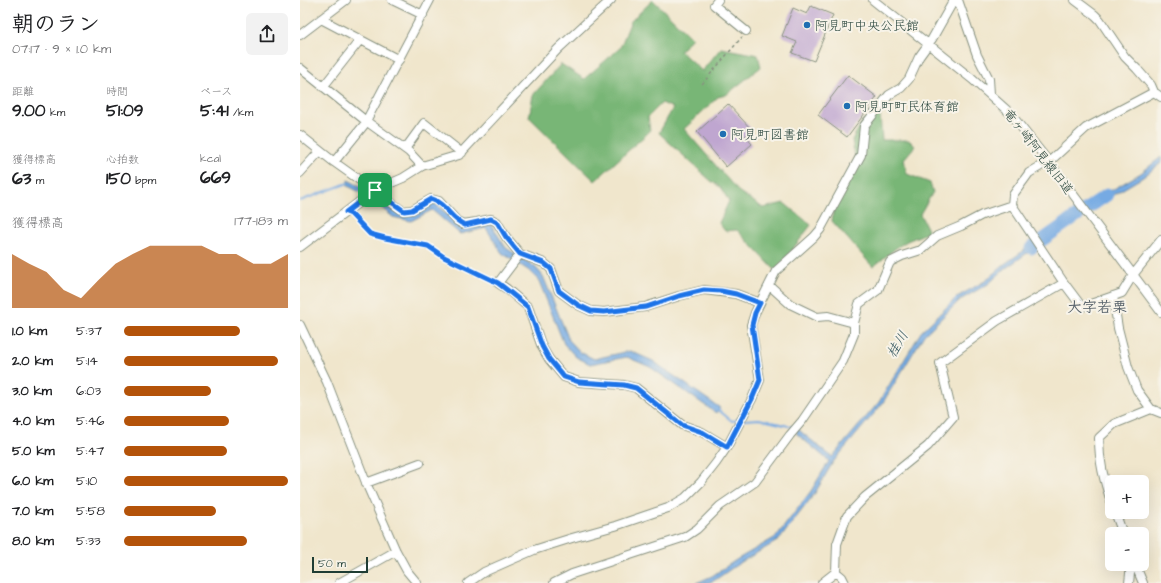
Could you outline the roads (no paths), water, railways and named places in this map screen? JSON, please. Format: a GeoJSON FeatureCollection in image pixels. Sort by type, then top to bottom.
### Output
{"type":"FeatureCollection","features":[{"type":"Feature","properties":{"kind":"street"},"geometry":{"type":"LineString","coordinates":[[300,35],[346,0]]}},
{"type":"Feature","properties":{"kind":"street"},"geometry":{"type":"LineString","coordinates":[[392,0],[423,15]]}},
{"type":"Feature","properties":{"kind":"street"},"geometry":{"type":"LineString","coordinates":[[334,162],[364,125],[430,0]]}},
{"type":"Feature","properties":{"kind":"street"},"geometry":{"type":"LineString","coordinates":[[300,247],[375,190],[403,178],[422,166],[462,153],[558,49],[611,0]]}},
{"type":"Feature","properties":{"kind":"street"},"geometry":{"type":"LineString","coordinates":[[718,0],[714,5],[746,31]]}},
{"type":"Feature","properties":{"kind":"street","name":"竜ヶ崎阿見線旧道"},"geometry":{"type":"LineString","coordinates":[[873,0],[990,94],[1010,113],[1049,162],[1161,312]]}},
{"type":"Feature","properties":{"kind":"street"},"geometry":{"type":"LineString","coordinates":[[468,583],[484,572],[534,550],[622,524],[668,508],[685,498],[701,482],[727,447],[752,399],[760,380],[752,325],[755,313],[776,271],[820,230],[861,155],[864,126],[889,95],[901,88],[908,79],[919,57],[929,44],[954,0]]}},
{"type":"Feature","properties":{"kind":"street"},"geometry":{"type":"LineString","coordinates":[[958,0],[977,55],[988,79],[990,94]]}},
{"type":"Feature","properties":{"kind":"street"},"geometry":{"type":"LineString","coordinates":[[1076,0],[1100,20],[1124,56],[1151,85],[1158,95],[1086,128],[1049,162],[1028,173],[1013,195],[1012,205],[1064,283],[1082,307],[1122,293],[1133,275],[1161,240]]}},
{"type":"Feature","properties":{"kind":"street"},"geometry":{"type":"LineString","coordinates":[[321,19],[399,60]]}},
{"type":"Feature","properties":{"kind":"street"},"geometry":{"type":"LineString","coordinates":[[323,87],[360,40]]}},
{"type":"Feature","properties":{"kind":"street"},"geometry":{"type":"LineString","coordinates":[[300,68],[366,121],[405,149],[422,166]]}},
{"type":"Feature","properties":{"kind":"street"},"geometry":{"type":"LineString","coordinates":[[405,149],[424,123],[462,153]]}},
{"type":"Feature","properties":{"kind":"street"},"geometry":{"type":"LineString","coordinates":[[300,135],[320,152],[404,211],[412,210],[431,199],[439,202],[457,221],[463,224],[471,224],[491,219],[497,222],[506,237],[520,254],[544,263],[551,269],[559,291],[578,305],[591,311],[604,312],[646,307],[679,296],[704,290],[736,294],[760,303]]}},
{"type":"Feature","properties":{"kind":"street"},"geometry":{"type":"LineString","coordinates":[[300,174],[320,152]]}},
{"type":"Feature","properties":{"kind":"street"},"geometry":{"type":"LineString","coordinates":[[554,583],[572,574],[685,536],[696,529],[720,506],[754,482],[802,422],[842,361],[854,334],[854,323],[859,304],[878,290],[890,262],[920,250],[937,236],[982,215],[1012,205]]}},
{"type":"Feature","properties":{"kind":"street"},"geometry":{"type":"LineString","coordinates":[[520,254],[498,283],[528,307],[542,346],[549,359],[564,377],[579,382],[624,385],[636,388],[682,425],[702,432],[727,447]]}},
{"type":"Feature","properties":{"kind":"street"},"geometry":{"type":"LineString","coordinates":[[822,583],[836,572],[837,544],[848,516],[865,498],[928,446],[953,417],[940,363],[996,320],[1064,283]]}},
{"type":"Feature","properties":{"kind":"street"},"geometry":{"type":"LineString","coordinates":[[769,285],[790,304],[817,317],[828,316],[854,323]]}},
{"type":"Feature","properties":{"kind":"street"},"geometry":{"type":"LineString","coordinates":[[1113,296],[1118,328],[1128,367],[1137,390],[1151,410],[1161,414]]}},
{"type":"Feature","properties":{"kind":"street"},"geometry":{"type":"LineString","coordinates":[[300,326],[327,382],[366,482],[396,551],[407,571],[417,583]]}},
{"type":"Feature","properties":{"kind":"street"},"geometry":{"type":"LineString","coordinates":[[1105,483],[1099,456],[1099,438],[1114,424],[1151,410]]}},
{"type":"Feature","properties":{"kind":"street"},"geometry":{"type":"LineString","coordinates":[[366,482],[420,463]]}},
{"type":"Feature","properties":{"kind":"street"},"geometry":{"type":"LineString","coordinates":[[339,583],[396,551]]}},
{"type":"Feature","properties":{"kind":"street"},"geometry":{"type":"LineString","coordinates":[[1129,583],[1130,571]]}},
{"type":"Feature","properties":{"kind":"street"},"geometry":{"type":"LineString","coordinates":[[1138,571],[1143,583]]}},
{"type":"Feature","properties":{"kind":"street"},"geometry":{"type":"LineString","coordinates":[[836,572],[842,577],[845,583]]}},
{"type":"Feature","properties":{"kind":"water"},"geometry":{"type":"Polygon","coordinates":[[[1161,157],[1161,163],[1143,177],[1093,207],[1090,203],[1141,173],[1161,157]]]}},
{"type":"Feature","properties":{"kind":"water"},"geometry":{"type":"Polygon","coordinates":[[[348,180],[369,191],[397,212],[414,214],[434,203],[463,228],[490,223],[506,248],[535,267],[543,276],[569,340],[580,352],[594,359],[630,351],[653,361],[720,408],[716,413],[650,367],[627,357],[590,364],[576,357],[564,344],[539,281],[531,272],[502,253],[486,228],[460,234],[432,210],[411,221],[393,217],[366,195],[348,186],[348,180]]]}},
{"type":"Feature","properties":{"kind":"water"},"geometry":{"type":"Polygon","coordinates":[[[1045,236],[1047,239],[1006,268],[988,284],[960,300],[924,335],[882,404],[833,462],[815,493],[779,540],[738,564],[715,580],[707,583],[696,583],[712,576],[776,537],[811,491],[829,461],[797,434],[795,425],[800,431],[832,457],[879,402],[921,332],[957,297],[985,281],[1003,265],[1045,236]]]}},
{"type":"Feature","properties":{"kind":"waterway"},"geometry":{"type":"LineString","coordinates":[[300,201],[348,183],[349,184]]}},
{"type":"Feature","properties":{"kind":"waterway","name":"桂川"},"geometry":{"type":"LineString","coordinates":[[1031,248],[1107,195]]}},
{"type":"Feature","properties":{"kind":"waterway"},"geometry":{"type":"LineString","coordinates":[[717,409],[732,421],[738,420]]}},
{"type":"Feature","properties":{"kind":"waterway"},"geometry":{"type":"LineString","coordinates":[[744,420],[759,419],[793,427]]}},
{"type":"Feature","properties":{"kind":"place","name":"阿見町中央公民館"},"geometry":{"type":"Point","coordinates":[807,25]}},
{"type":"Feature","properties":{"kind":"place","name":"阿見町町民体育館"},"geometry":{"type":"Point","coordinates":[847,106]}},
{"type":"Feature","properties":{"kind":"place","name":"阿見町図書館"},"geometry":{"type":"Point","coordinates":[723,134]}},
{"type":"Feature","properties":{"kind":"district","name":"大字若栗"},"geometry":{"type":"Point","coordinates":[1097,307]}}]}
